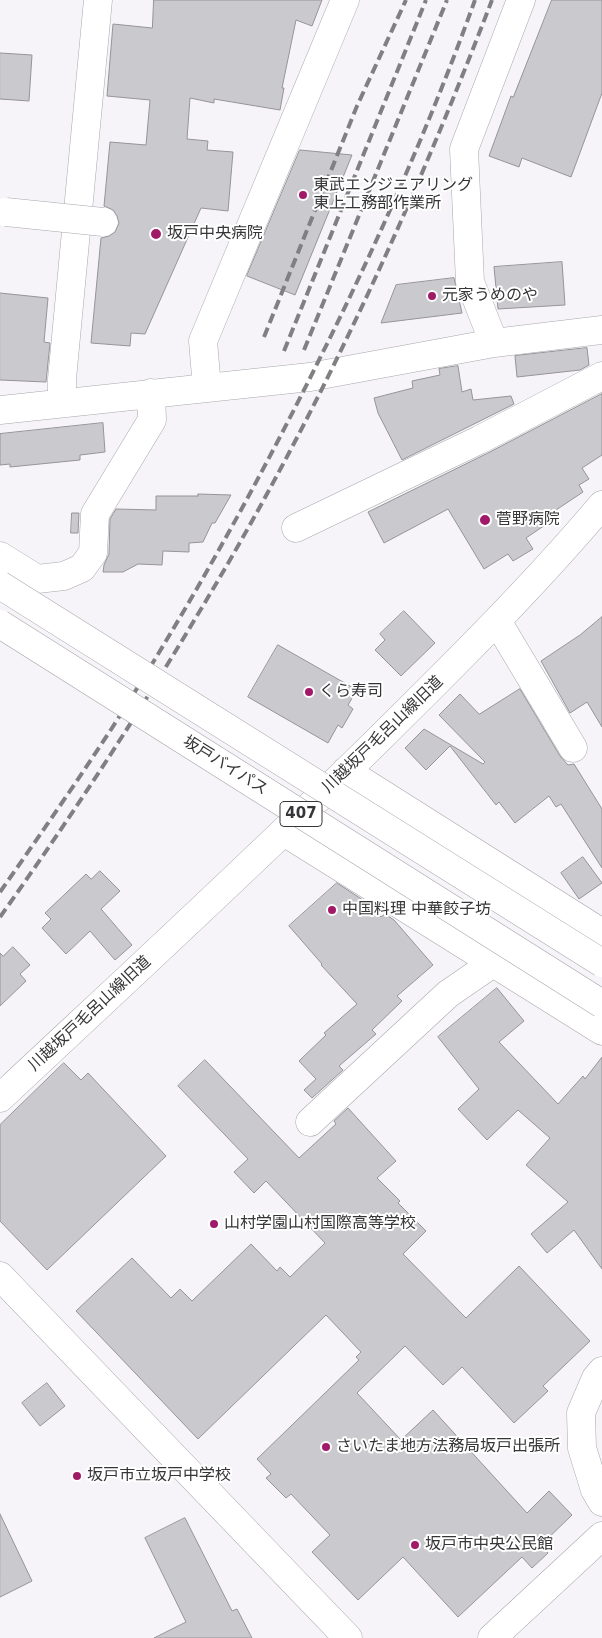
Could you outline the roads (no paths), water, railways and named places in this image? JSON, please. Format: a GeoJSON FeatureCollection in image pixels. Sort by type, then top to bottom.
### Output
{"type":"FeatureCollection","features":[{"type":"Feature","properties":{"kind":"main road"},"geometry":{"type":"LineString","coordinates":[[62,402],[62,379],[98,0]]}},
{"type":"Feature","properties":{"kind":"main road"},"geometry":{"type":"LineString","coordinates":[[208,388],[203,341],[345,0]]}},
{"type":"Feature","properties":{"kind":"main road"},"geometry":{"type":"LineString","coordinates":[[494,343],[470,282],[464,149],[521,0]]}},
{"type":"Feature","properties":{"kind":"main road"},"geometry":{"type":"LineString","coordinates":[[6,212],[103,222]]}},
{"type":"Feature","properties":{"kind":"main road"},"geometry":{"type":"LineString","coordinates":[[0,410],[328,374],[494,343],[602,330]]}},
{"type":"Feature","properties":{"kind":"main road"},"geometry":{"type":"LineString","coordinates":[[296,528],[479,440],[602,376]]}},
{"type":"Feature","properties":{"kind":"main road"},"geometry":{"type":"LineString","coordinates":[[0,556],[37,579],[64,576],[82,568],[93,553],[95,514],[152,420],[151,393]]}},
{"type":"Feature","properties":{"kind":"main road","name":"川越坂戸毛呂山線旧道"},"geometry":{"type":"LineString","coordinates":[[0,1098],[284,832],[450,670],[534,582],[602,505]]}},
{"type":"Feature","properties":{"kind":"main road"},"geometry":{"type":"LineString","coordinates":[[0,635],[37,579]]}},
{"type":"Feature","properties":{"kind":"main road","name":"坂戸バイパス"},"geometry":{"type":"LineString","coordinates":[[0,585],[602,963]]}},
{"type":"Feature","properties":{"kind":"main road"},"geometry":{"type":"LineString","coordinates":[[497,621],[573,748]]}},
{"type":"Feature","properties":{"kind":"main road","name":"坂戸バイパス"},"geometry":{"type":"LineString","coordinates":[[0,624],[602,1004]]}},
{"type":"Feature","properties":{"kind":"main road"},"geometry":{"type":"LineString","coordinates":[[346,771],[591,913],[602,933]]}},
{"type":"Feature","properties":{"kind":"main road"},"geometry":{"type":"LineString","coordinates":[[284,832],[602,1031]]}},
{"type":"Feature","properties":{"kind":"main road"},"geometry":{"type":"LineString","coordinates":[[310,1122],[448,994],[493,963]]}},
{"type":"Feature","properties":{"kind":"main road"},"geometry":{"type":"LineString","coordinates":[[0,1276],[348,1638]]}},
{"type":"Feature","properties":{"kind":"main road"},"geometry":{"type":"LineString","coordinates":[[599,1374],[581,1413],[582,1448],[595,1490],[602,1502]]}},
{"type":"Feature","properties":{"kind":"main road"},"geometry":{"type":"LineString","coordinates":[[492,1638],[602,1536]]}},
{"type":"Feature","properties":{"kind":"railway"},"geometry":{"type":"LineString","coordinates":[[264,337],[357,106],[406,0]]}},
{"type":"Feature","properties":{"kind":"railway"},"geometry":{"type":"LineString","coordinates":[[284,351],[426,0]]}},
{"type":"Feature","properties":{"kind":"railway"},"geometry":{"type":"LineString","coordinates":[[304,350],[447,0]]}},
{"type":"Feature","properties":{"kind":"railway"},"geometry":{"type":"LineString","coordinates":[[0,892],[85,769],[140,684],[219,549],[269,457],[339,320],[381,230],[440,93],[475,0]]}},
{"type":"Feature","properties":{"kind":"railway"},"geometry":{"type":"LineString","coordinates":[[0,917],[125,733],[239,545],[280,470],[320,393],[393,238],[461,80],[492,0]]}},
{"type":"Feature","properties":{"kind":"place","name":"東武エンジニアリング 東上工務部作業所"},"geometry":{"type":"Point","coordinates":[303,195]}},
{"type":"Feature","properties":{"kind":"place","name":"坂戸中央病院"},"geometry":{"type":"Point","coordinates":[156,234]}},
{"type":"Feature","properties":{"kind":"place","name":"元家うめのや"},"geometry":{"type":"Point","coordinates":[432,296]}},
{"type":"Feature","properties":{"kind":"place","name":"菅野病院"},"geometry":{"type":"Point","coordinates":[485,520]}},
{"type":"Feature","properties":{"kind":"place","name":"くら寿司"},"geometry":{"type":"Point","coordinates":[309,692]}},
{"type":"Feature","properties":{"kind":"place","name":"中国料理 中華餃子坊"},"geometry":{"type":"Point","coordinates":[332,910]}},
{"type":"Feature","properties":{"kind":"place","name":"山村学園山村国際高等学校"},"geometry":{"type":"Point","coordinates":[214,1224]}},
{"type":"Feature","properties":{"kind":"place","name":"さいたま地方法務局坂戸出張所"},"geometry":{"type":"Point","coordinates":[326,1447]}},
{"type":"Feature","properties":{"kind":"place","name":"坂戸市立坂戸中学校"},"geometry":{"type":"Point","coordinates":[77,1476]}},
{"type":"Feature","properties":{"kind":"place","name":"坂戸市中央公民館"},"geometry":{"type":"Point","coordinates":[415,1545]}}]}
